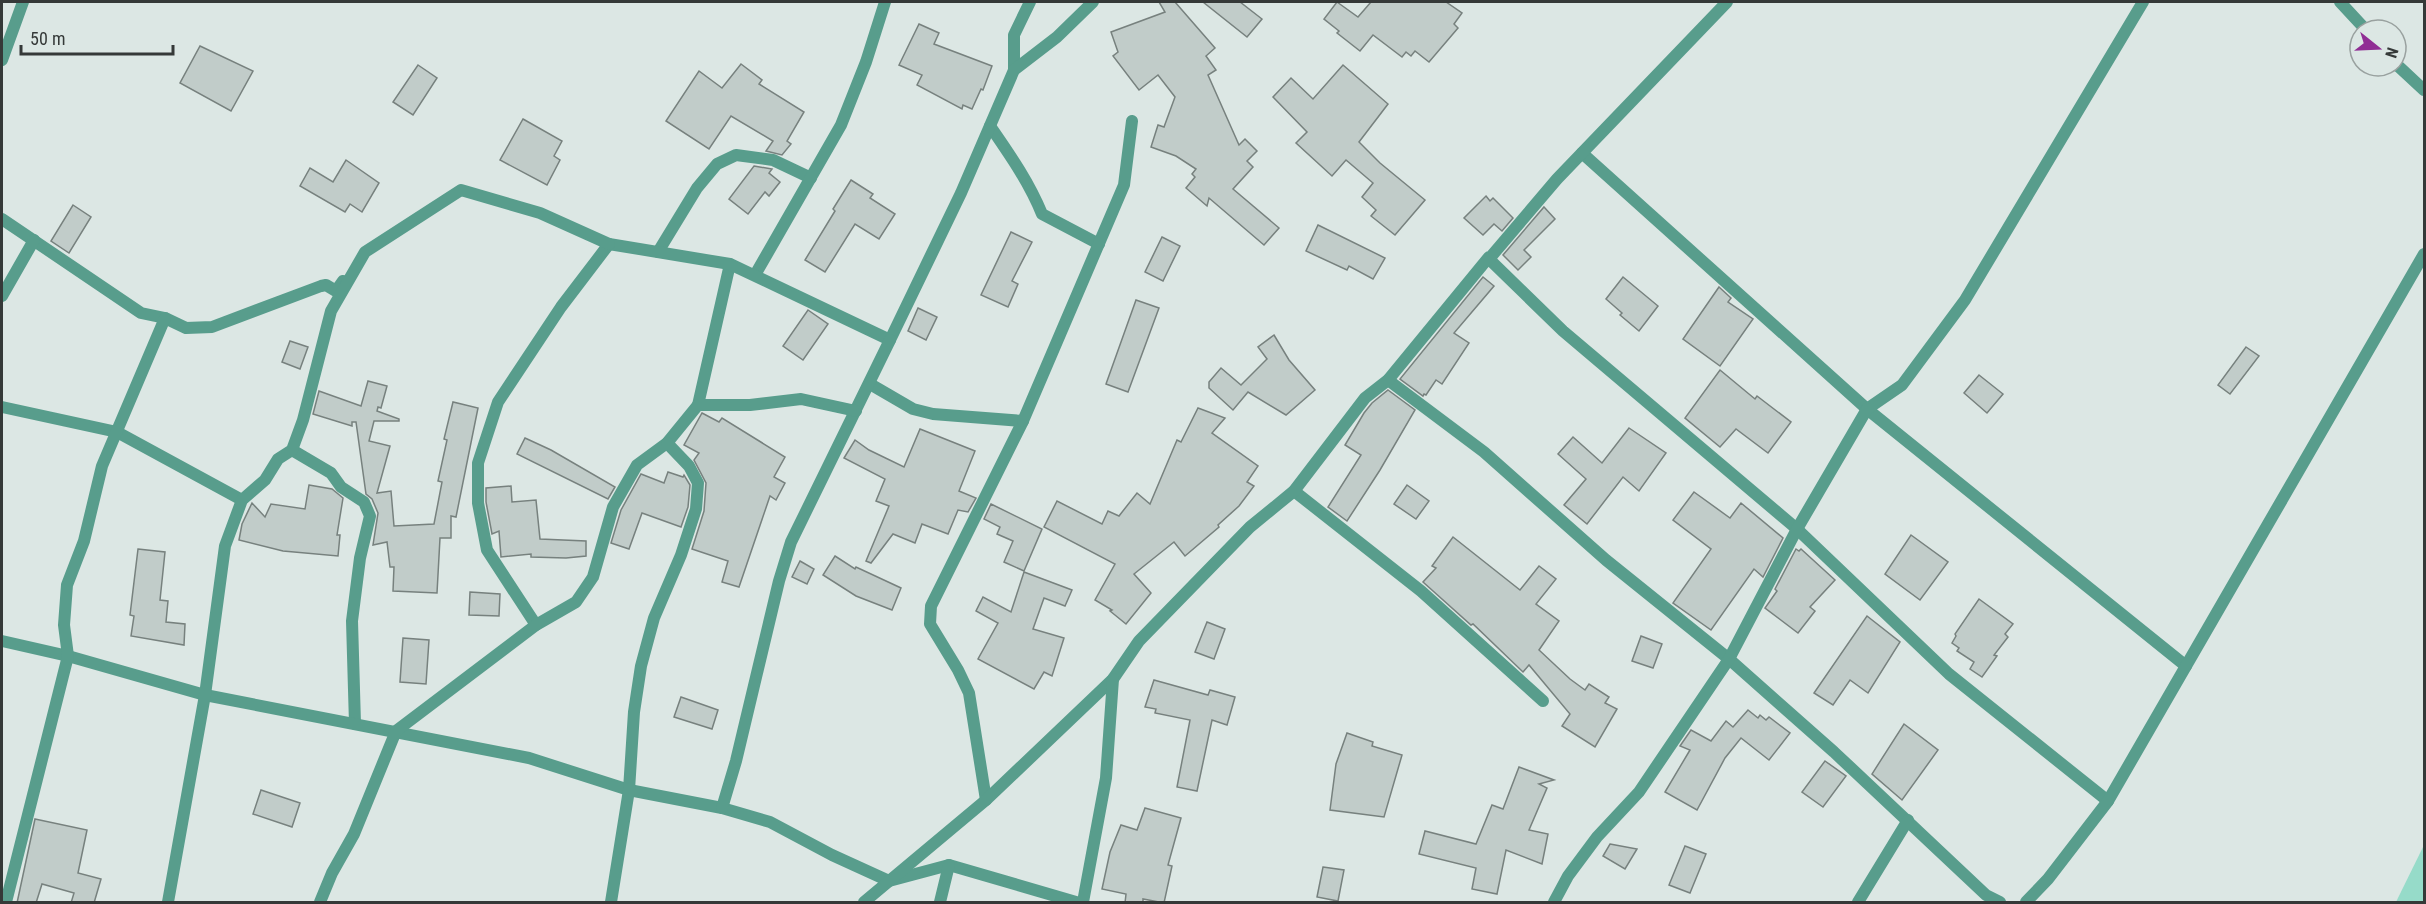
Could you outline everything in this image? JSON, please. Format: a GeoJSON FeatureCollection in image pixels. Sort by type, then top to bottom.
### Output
{"type":"FeatureCollection","features":[{"type":"Feature","properties":{"kind":"street"},"geometry":{"type":"LineString","coordinates":[[2,60],[23,2]]}},
{"type":"Feature","properties":{"kind":"street"},"geometry":{"type":"LineString","coordinates":[[755,275],[841,125],[866,62],[885,2]]}},
{"type":"Feature","properties":{"kind":"street"},"geometry":{"type":"LineString","coordinates":[[722,808],[736,761],[779,581],[791,542],[870,384],[990,126],[1014,70],[1014,35],[1030,2]]}},
{"type":"Feature","properties":{"kind":"street"},"geometry":{"type":"LineString","coordinates":[[1014,70],[1057,37],[1093,2]]}},
{"type":"Feature","properties":{"kind":"street"},"geometry":{"type":"LineString","coordinates":[[864,903],[986,800],[1113,679],[1139,640],[1250,527],[1294,491],[1365,398],[1388,380],[1489,257],[1489,259],[1582,153],[1727,2]]}},
{"type":"Feature","properties":{"kind":"street"},"geometry":{"type":"LineString","coordinates":[[1554,903],[1568,876],[1597,837],[1639,792],[1729,659],[1797,529],[1867,410],[1902,385],[1965,300],[2142,2]]}},
{"type":"Feature","properties":{"kind":"street"},"geometry":{"type":"LineString","coordinates":[[2340,2],[2355,18]]}},
{"type":"Feature","properties":{"kind":"street"},"geometry":{"type":"LineString","coordinates":[[2408,75],[2424,90]]}},
{"type":"Feature","properties":{"kind":"street"},"geometry":{"type":"LineString","coordinates":[[986,800],[969,693],[930,624],[931,606],[1023,421],[1124,185],[1132,121]]}},
{"type":"Feature","properties":{"kind":"street"},"geometry":{"type":"LineString","coordinates":[[990,126],[1024,175],[1042,214],[1099,244]]}},
{"type":"Feature","properties":{"kind":"street"},"geometry":{"type":"LineString","coordinates":[[1582,153],[1867,410],[2186,666]]}},
{"type":"Feature","properties":{"kind":"street"},"geometry":{"type":"LineString","coordinates":[[658,252],[697,188],[717,164],[736,155],[773,160],[811,178]]}},
{"type":"Feature","properties":{"kind":"street"},"geometry":{"type":"LineString","coordinates":[[2,219],[141,313],[165,318],[186,328],[212,327],[321,286],[326,285],[336,291],[365,252],[461,190],[540,213],[609,244],[730,264],[890,340]]}},
{"type":"Feature","properties":{"kind":"street"},"geometry":{"type":"LineString","coordinates":[[2,296],[34,240]]}},
{"type":"Feature","properties":{"kind":"street"},"geometry":{"type":"LineString","coordinates":[[536,625],[487,550],[478,503],[478,463],[498,402],[561,307],[609,244]]}},
{"type":"Feature","properties":{"kind":"street"},"geometry":{"type":"LineString","coordinates":[[168,903],[205,695],[225,546],[242,500],[265,480],[278,459],[292,450],[303,420],[331,311],[365,252]]}},
{"type":"Feature","properties":{"kind":"street"},"geometry":{"type":"LineString","coordinates":[[2026,903],[2048,879],[2108,801],[2424,254]]}},
{"type":"Feature","properties":{"kind":"street"},"geometry":{"type":"LineString","coordinates":[[1489,259],[1563,331],[1797,529],[1949,674],[2108,801]]}},
{"type":"Feature","properties":{"kind":"street"},"geometry":{"type":"LineString","coordinates":[[320,903],[332,873],[354,834],[396,731],[536,625],[576,602],[593,577],[613,507],[637,465],[667,443],[698,405],[730,264]]}},
{"type":"Feature","properties":{"kind":"street"},"geometry":{"type":"LineString","coordinates":[[6,903],[68,656],[64,625],[67,585],[84,541],[102,466],[165,318]]}},
{"type":"Feature","properties":{"kind":"street"},"geometry":{"type":"LineString","coordinates":[[1388,380],[1484,452],[1606,561],[1729,659],[1908,820],[1986,895],[2000,903]]}},
{"type":"Feature","properties":{"kind":"street"},"geometry":{"type":"LineString","coordinates":[[870,384],[913,409],[933,414],[1023,421]]}},
{"type":"Feature","properties":{"kind":"street"},"geometry":{"type":"LineString","coordinates":[[698,405],[750,405],[777,400],[801,399],[856,411]]}},
{"type":"Feature","properties":{"kind":"street"},"geometry":{"type":"LineString","coordinates":[[2,407],[117,432],[242,500]]}},
{"type":"Feature","properties":{"kind":"street"},"geometry":{"type":"LineString","coordinates":[[611,903],[629,790],[634,712],[641,666],[654,618],[681,555],[696,509],[698,483],[689,466],[667,443]]}},
{"type":"Feature","properties":{"kind":"street"},"geometry":{"type":"LineString","coordinates":[[292,450],[331,473],[341,487],[364,502],[370,516],[360,558],[352,621],[355,724]]}},
{"type":"Feature","properties":{"kind":"street"},"geometry":{"type":"LineString","coordinates":[[1294,491],[1421,591],[1543,701]]}},
{"type":"Feature","properties":{"kind":"street"},"geometry":{"type":"LineString","coordinates":[[2,641],[68,656],[205,695],[529,758],[629,790],[722,808],[770,822],[832,855],[890,880],[949,865],[1076,903]]}},
{"type":"Feature","properties":{"kind":"street"},"geometry":{"type":"LineString","coordinates":[[1083,903],[1106,778],[1113,679]]}},
{"type":"Feature","properties":{"kind":"street"},"geometry":{"type":"LineString","coordinates":[[1858,903],[1908,820]]}},
{"type":"Feature","properties":{"kind":"street"},"geometry":{"type":"LineString","coordinates":[[940,903],[949,865]]}},
{"type":"Feature","properties":{"kind":"green space"},"geometry":{"type":"Polygon","coordinates":[[[2424,845],[2424,902],[2396,902],[2424,845]]]}},
{"type":"Feature","properties":{"kind":"building"},"geometry":{"type":"Polygon","coordinates":[[[1159,2],[1175,2],[1215,48],[1206,56],[1216,70],[1208,75],[1239,145],[1245,139],[1257,151],[1247,161],[1253,167],[1233,189],[1279,228],[1264,245],[1209,198],[1207,206],[1186,188],[1195,177],[1192,174],[1196,169],[1176,156],[1151,147],[1158,125],[1164,127],[1175,97],[1158,75],[1139,90],[1113,56],[1118,52],[1111,32],[1165,12],[1159,2]]]}},
{"type":"Feature","properties":{"kind":"building"},"geometry":{"type":"Polygon","coordinates":[[[1203,2],[1240,2],[1262,19],[1247,37],[1203,2]]]}},
{"type":"Feature","properties":{"kind":"building"},"geometry":{"type":"Polygon","coordinates":[[[1337,2],[1358,17],[1371,2],[1446,2],[1462,13],[1454,24],[1458,28],[1429,62],[1415,51],[1411,56],[1406,52],[1402,57],[1373,35],[1360,51],[1337,33],[1339,31],[1324,19],[1337,2]]]}},
{"type":"Feature","properties":{"kind":"building"},"geometry":{"type":"Polygon","coordinates":[[[919,24],[939,33],[934,44],[992,66],[983,90],[981,89],[972,109],[963,105],[962,109],[917,85],[922,75],[899,65],[919,24]]]}},
{"type":"Feature","properties":{"kind":"building"},"geometry":{"type":"Polygon","coordinates":[[[200,46],[253,71],[231,111],[180,83],[200,46]]]}},
{"type":"Feature","properties":{"kind":"building"},"geometry":{"type":"Polygon","coordinates":[[[741,64],[762,80],[759,84],[804,112],[787,141],[791,144],[782,155],[766,151],[773,141],[731,116],[709,149],[666,121],[699,71],[722,88],[741,64]]]}},
{"type":"Feature","properties":{"kind":"building"},"geometry":{"type":"Polygon","coordinates":[[[418,65],[437,78],[413,115],[393,102],[418,65]]]}},
{"type":"Feature","properties":{"kind":"building"},"geometry":{"type":"Polygon","coordinates":[[[1343,65],[1388,104],[1359,142],[1380,163],[1425,200],[1395,235],[1371,216],[1376,210],[1362,197],[1373,183],[1346,160],[1332,176],[1296,143],[1307,132],[1273,97],[1291,78],[1313,99],[1343,65]]]}},
{"type":"Feature","properties":{"kind":"building"},"geometry":{"type":"Polygon","coordinates":[[[523,119],[562,141],[554,156],[560,160],[547,185],[500,160],[523,119]]]}},
{"type":"Feature","properties":{"kind":"building"},"geometry":{"type":"Polygon","coordinates":[[[346,160],[379,183],[362,212],[350,204],[345,212],[300,186],[310,168],[333,182],[346,160]]]}},
{"type":"Feature","properties":{"kind":"building"},"geometry":{"type":"Polygon","coordinates":[[[754,166],[772,169],[769,173],[780,182],[769,196],[765,192],[748,214],[729,199],[754,166]]]}},
{"type":"Feature","properties":{"kind":"building"},"geometry":{"type":"Polygon","coordinates":[[[851,180],[873,194],[870,198],[895,214],[879,239],[855,224],[825,272],[805,260],[851,180]]]}},
{"type":"Feature","properties":{"kind":"building"},"geometry":{"type":"Polygon","coordinates":[[[1486,196],[1490,201],[1493,198],[1513,218],[1502,231],[1494,224],[1483,235],[1464,218],[1486,196]]]}},
{"type":"Feature","properties":{"kind":"building"},"geometry":{"type":"Polygon","coordinates":[[[73,205],[91,217],[69,253],[51,241],[73,205]]]}},
{"type":"Feature","properties":{"kind":"building"},"geometry":{"type":"Polygon","coordinates":[[[1544,207],[1555,219],[1524,250],[1531,257],[1518,270],[1503,255],[1544,207]]]}},
{"type":"Feature","properties":{"kind":"building"},"geometry":{"type":"Polygon","coordinates":[[[1318,225],[1385,258],[1373,279],[1349,266],[1347,270],[1306,251],[1318,225]]]}},
{"type":"Feature","properties":{"kind":"building"},"geometry":{"type":"Polygon","coordinates":[[[1011,232],[1032,242],[1012,281],[1018,284],[1008,307],[981,295],[1011,232]]]}},
{"type":"Feature","properties":{"kind":"building"},"geometry":{"type":"Polygon","coordinates":[[[1162,237],[1180,246],[1163,281],[1145,272],[1162,237]]]}},
{"type":"Feature","properties":{"kind":"building"},"geometry":{"type":"Polygon","coordinates":[[[1483,277],[1494,286],[1454,333],[1469,343],[1442,384],[1436,380],[1423,396],[1400,379],[1483,277]]]}},
{"type":"Feature","properties":{"kind":"building"},"geometry":{"type":"Polygon","coordinates":[[[1623,277],[1658,306],[1639,331],[1606,299],[1623,277]]]}},
{"type":"Feature","properties":{"kind":"building"},"geometry":{"type":"Polygon","coordinates":[[[1719,287],[1731,298],[1728,302],[1753,319],[1720,366],[1683,339],[1719,287]]]}},
{"type":"Feature","properties":{"kind":"building"},"geometry":{"type":"Polygon","coordinates":[[[1136,300],[1159,308],[1128,392],[1106,384],[1136,300]]]}},
{"type":"Feature","properties":{"kind":"building"},"geometry":{"type":"Polygon","coordinates":[[[918,308],[937,317],[926,340],[908,331],[918,308]]]}},
{"type":"Feature","properties":{"kind":"building"},"geometry":{"type":"Polygon","coordinates":[[[808,310],[828,324],[803,360],[783,346],[808,310]]]}},
{"type":"Feature","properties":{"kind":"building"},"geometry":{"type":"Polygon","coordinates":[[[1274,335],[1289,360],[1315,390],[1286,415],[1248,392],[1233,410],[1209,388],[1209,382],[1221,368],[1241,385],[1267,359],[1258,347],[1274,335]]]}},
{"type":"Feature","properties":{"kind":"building"},"geometry":{"type":"Polygon","coordinates":[[[290,341],[308,347],[300,369],[282,362],[290,341]]]}},
{"type":"Feature","properties":{"kind":"building"},"geometry":{"type":"Polygon","coordinates":[[[2246,347],[2259,356],[2230,394],[2218,385],[2246,347]]]}},
{"type":"Feature","properties":{"kind":"building"},"geometry":{"type":"Polygon","coordinates":[[[1720,370],[1755,399],[1757,396],[1791,422],[1768,453],[1736,429],[1720,447],[1685,418],[1720,370]]]}},
{"type":"Feature","properties":{"kind":"building"},"geometry":{"type":"Polygon","coordinates":[[[1979,375],[2003,394],[1987,413],[1964,393],[1979,375]]]}},
{"type":"Feature","properties":{"kind":"building"},"geometry":{"type":"Polygon","coordinates":[[[368,381],[387,386],[381,408],[378,407],[377,411],[399,419],[399,421],[374,421],[369,441],[390,446],[377,493],[391,491],[394,526],[434,524],[442,482],[438,481],[447,440],[444,439],[453,402],[478,408],[456,517],[451,516],[451,538],[440,538],[437,593],[393,591],[394,567],[390,567],[387,542],[373,545],[378,513],[372,499],[366,494],[356,422],[352,422],[352,426],[313,414],[319,391],[361,406],[368,381]]]}},
{"type":"Feature","properties":{"kind":"building"},"geometry":{"type":"Polygon","coordinates":[[[1388,390],[1415,410],[1347,521],[1328,507],[1361,455],[1345,445],[1364,413],[1388,390]]]}},
{"type":"Feature","properties":{"kind":"building"},"geometry":{"type":"Polygon","coordinates":[[[1198,408],[1225,418],[1212,433],[1258,466],[1247,482],[1254,486],[1239,506],[1218,525],[1219,527],[1185,556],[1174,542],[1134,574],[1151,593],[1126,624],[1110,611],[1112,610],[1095,600],[1115,564],[1044,527],[1057,501],[1102,524],[1108,511],[1119,516],[1137,493],[1150,504],[1177,440],[1181,442],[1198,408]]]}},
{"type":"Feature","properties":{"kind":"building"},"geometry":{"type":"Polygon","coordinates":[[[702,413],[719,422],[722,418],[785,457],[774,477],[785,483],[776,500],[770,496],[739,587],[722,582],[728,561],[692,549],[704,511],[706,483],[694,460],[699,453],[684,445],[702,413]]]}},
{"type":"Feature","properties":{"kind":"building"},"geometry":{"type":"Polygon","coordinates":[[[1629,428],[1666,453],[1639,491],[1623,477],[1587,524],[1564,505],[1586,479],[1558,454],[1573,437],[1602,463],[1629,428]]]}},
{"type":"Feature","properties":{"kind":"building"},"geometry":{"type":"Polygon","coordinates":[[[920,429],[975,451],[959,491],[976,498],[968,512],[958,510],[948,534],[922,524],[915,543],[893,534],[871,563],[866,561],[889,506],[876,501],[885,479],[844,458],[855,440],[869,450],[904,467],[920,429]]]}},
{"type":"Feature","properties":{"kind":"building"},"geometry":{"type":"Polygon","coordinates":[[[525,438],[551,450],[615,487],[608,499],[517,454],[525,438]]]}},
{"type":"Feature","properties":{"kind":"building"},"geometry":{"type":"Polygon","coordinates":[[[668,472],[683,477],[684,475],[690,485],[688,507],[681,527],[642,513],[629,549],[611,543],[621,510],[641,474],[664,483],[668,472]]]}},
{"type":"Feature","properties":{"kind":"building"},"geometry":{"type":"Polygon","coordinates":[[[309,485],[332,489],[343,498],[337,535],[340,535],[338,556],[283,551],[239,540],[242,524],[252,503],[265,517],[271,504],[305,509],[309,485]]]}},
{"type":"Feature","properties":{"kind":"building"},"geometry":{"type":"Polygon","coordinates":[[[1407,485],[1429,501],[1416,519],[1394,504],[1407,485]]]}},
{"type":"Feature","properties":{"kind":"building"},"geometry":{"type":"Polygon","coordinates":[[[511,486],[512,502],[536,500],[540,539],[586,541],[586,556],[531,557],[531,554],[501,557],[499,531],[492,534],[486,502],[486,488],[511,486]]]}},
{"type":"Feature","properties":{"kind":"building"},"geometry":{"type":"Polygon","coordinates":[[[1694,492],[1730,518],[1741,503],[1783,538],[1763,577],[1754,569],[1711,630],[1673,603],[1711,549],[1673,520],[1694,492]]]}},
{"type":"Feature","properties":{"kind":"building"},"geometry":{"type":"Polygon","coordinates":[[[991,504],[1042,529],[1024,571],[1004,562],[1013,541],[997,534],[1000,527],[984,519],[991,504]]]}},
{"type":"Feature","properties":{"kind":"building"},"geometry":{"type":"Polygon","coordinates":[[[1911,535],[1948,562],[1920,600],[1885,574],[1911,535]]]}},
{"type":"Feature","properties":{"kind":"building"},"geometry":{"type":"Polygon","coordinates":[[[1453,537],[1520,590],[1539,566],[1556,579],[1536,604],[1559,621],[1539,650],[1585,690],[1589,684],[1609,697],[1605,703],[1617,709],[1595,747],[1562,726],[1570,714],[1529,665],[1523,672],[1473,624],[1471,625],[1423,582],[1436,568],[1432,566],[1453,537]]]}},
{"type":"Feature","properties":{"kind":"building"},"geometry":{"type":"Polygon","coordinates":[[[138,549],[165,552],[160,600],[168,601],[166,622],[185,624],[184,645],[131,636],[134,616],[130,615],[138,549]]]}},
{"type":"Feature","properties":{"kind":"building"},"geometry":{"type":"Polygon","coordinates":[[[1796,549],[1799,551],[1801,549],[1835,580],[1810,607],[1815,611],[1798,633],[1765,608],[1777,591],[1775,589],[1796,549]]]}},
{"type":"Feature","properties":{"kind":"building"},"geometry":{"type":"Polygon","coordinates":[[[835,556],[855,569],[856,567],[901,588],[892,610],[856,596],[823,575],[835,556]]]}},
{"type":"Feature","properties":{"kind":"building"},"geometry":{"type":"Polygon","coordinates":[[[800,561],[814,569],[807,584],[792,577],[800,561]]]}},
{"type":"Feature","properties":{"kind":"building"},"geometry":{"type":"Polygon","coordinates":[[[1024,572],[1072,590],[1065,606],[1044,598],[1033,629],[1064,638],[1052,676],[1044,672],[1034,689],[978,659],[998,623],[976,611],[983,597],[1011,612],[1024,572]]]}},
{"type":"Feature","properties":{"kind":"building"},"geometry":{"type":"Polygon","coordinates":[[[470,592],[500,594],[499,616],[469,615],[470,592]]]}},
{"type":"Feature","properties":{"kind":"building"},"geometry":{"type":"Polygon","coordinates":[[[1979,599],[2013,624],[2005,634],[2008,637],[1994,655],[1997,656],[1982,677],[1970,669],[1974,662],[1957,651],[1959,648],[1952,643],[1955,634],[1979,599]]]}},
{"type":"Feature","properties":{"kind":"building"},"geometry":{"type":"Polygon","coordinates":[[[1867,616],[1900,642],[1868,693],[1850,680],[1833,705],[1814,693],[1867,616]]]}},
{"type":"Feature","properties":{"kind":"building"},"geometry":{"type":"Polygon","coordinates":[[[1207,622],[1225,629],[1214,659],[1195,652],[1207,622]]]}},
{"type":"Feature","properties":{"kind":"building"},"geometry":{"type":"Polygon","coordinates":[[[1641,636],[1662,644],[1653,668],[1632,661],[1641,636]]]}},
{"type":"Feature","properties":{"kind":"building"},"geometry":{"type":"Polygon","coordinates":[[[403,638],[429,640],[426,684],[400,682],[403,638]]]}},
{"type":"Feature","properties":{"kind":"building"},"geometry":{"type":"Polygon","coordinates":[[[1154,680],[1208,695],[1210,690],[1235,697],[1227,725],[1212,720],[1197,791],[1177,787],[1190,720],[1155,713],[1156,709],[1145,707],[1154,680]]]}},
{"type":"Feature","properties":{"kind":"building"},"geometry":{"type":"Polygon","coordinates":[[[681,697],[718,710],[712,729],[674,717],[681,697]]]}},
{"type":"Feature","properties":{"kind":"building"},"geometry":{"type":"Polygon","coordinates":[[[1748,710],[1758,718],[1760,715],[1766,720],[1769,717],[1790,733],[1769,760],[1741,738],[1725,758],[1697,810],[1665,792],[1690,750],[1680,746],[1691,730],[1711,741],[1726,721],[1733,727],[1748,710]]]}},
{"type":"Feature","properties":{"kind":"building"},"geometry":{"type":"Polygon","coordinates":[[[1904,724],[1938,750],[1902,800],[1872,774],[1904,724]]]}},
{"type":"Feature","properties":{"kind":"building"},"geometry":{"type":"Polygon","coordinates":[[[1347,733],[1373,742],[1372,746],[1402,755],[1384,817],[1330,810],[1336,764],[1347,733]]]}},
{"type":"Feature","properties":{"kind":"building"},"geometry":{"type":"Polygon","coordinates":[[[1825,761],[1846,776],[1823,807],[1802,792],[1825,761]]]}},
{"type":"Feature","properties":{"kind":"building"},"geometry":{"type":"Polygon","coordinates":[[[1519,767],[1554,780],[1539,784],[1547,788],[1529,830],[1548,834],[1542,864],[1506,850],[1497,894],[1472,889],[1476,868],[1419,854],[1425,831],[1476,844],[1492,805],[1503,809],[1519,767]]]}},
{"type":"Feature","properties":{"kind":"building"},"geometry":{"type":"Polygon","coordinates":[[[261,790],[300,803],[292,827],[253,814],[261,790]]]}},
{"type":"Feature","properties":{"kind":"building"},"geometry":{"type":"Polygon","coordinates":[[[1145,808],[1181,818],[1168,865],[1172,866],[1164,903],[1143,899],[1143,903],[1125,903],[1126,894],[1102,889],[1110,852],[1121,825],[1137,830],[1145,808]]]}},
{"type":"Feature","properties":{"kind":"building"},"geometry":{"type":"Polygon","coordinates":[[[35,819],[87,830],[78,873],[101,879],[94,903],[71,903],[74,893],[42,884],[36,903],[17,903],[35,819]]]}},
{"type":"Feature","properties":{"kind":"building"},"geometry":{"type":"Polygon","coordinates":[[[1610,844],[1637,849],[1625,869],[1603,856],[1610,844]]]}},
{"type":"Feature","properties":{"kind":"building"},"geometry":{"type":"Polygon","coordinates":[[[1685,846],[1706,854],[1690,893],[1669,885],[1685,846]]]}},
{"type":"Feature","properties":{"kind":"building"},"geometry":{"type":"Polygon","coordinates":[[[1323,867],[1344,870],[1338,901],[1317,897],[1323,867]]]}}]}
